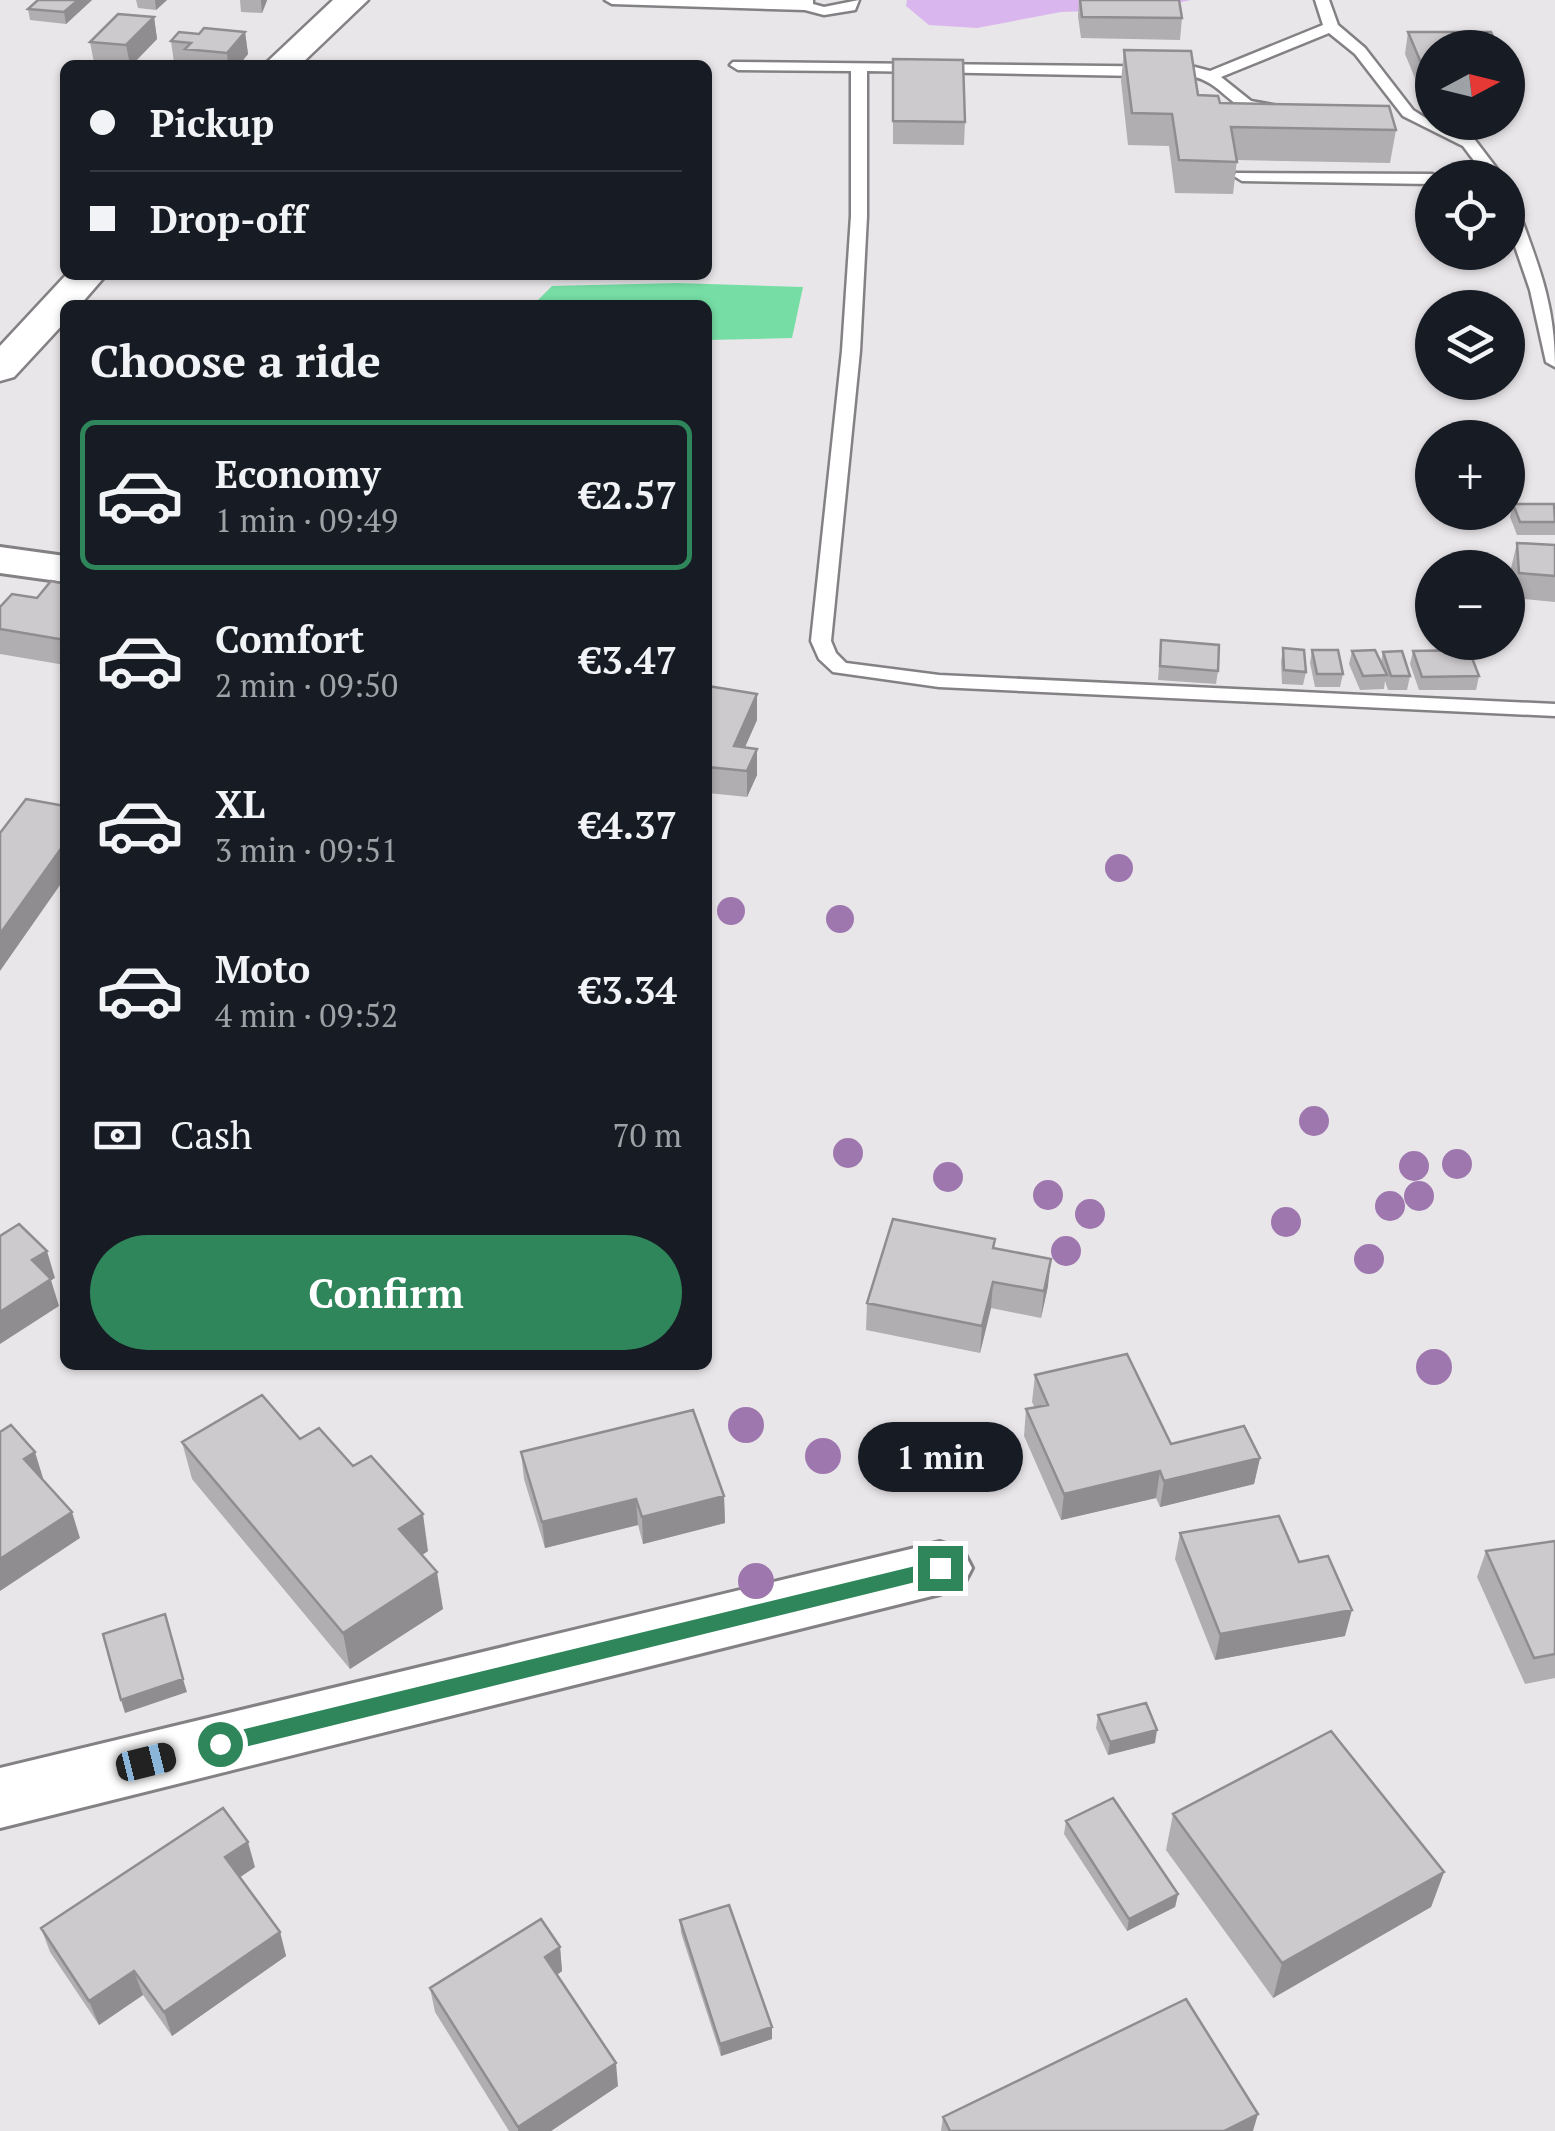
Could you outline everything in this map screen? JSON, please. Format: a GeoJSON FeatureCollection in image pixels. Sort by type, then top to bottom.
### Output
{"type":"FeatureCollection","features":[{"type":"Feature","properties":{"kind":"main road"},"geometry":{"type":"LineString","coordinates":[[286,60],[352,0]]}},
{"type":"Feature","properties":{"kind":"main road"},"geometry":{"type":"LineString","coordinates":[[64,300],[82,280]]}},
{"type":"Feature","properties":{"kind":"main road"},"geometry":{"type":"LineString","coordinates":[[0,369],[60,304]]}},
{"type":"Feature","properties":{"kind":"street"},"geometry":{"type":"LineString","coordinates":[[0,560],[60,568]]}},
{"type":"Feature","properties":{"kind":"street"},"geometry":{"type":"LineString","coordinates":[[0,1798],[940,1568]]}},
{"type":"Feature","properties":{"kind":"lane"},"geometry":{"type":"LineString","coordinates":[[612,0],[806,3],[842,11],[850,7],[852,0]]}},
{"type":"Feature","properties":{"kind":"lane"},"geometry":{"type":"LineString","coordinates":[[1322,0],[1330,26],[1360,51],[1408,113]]}},
{"type":"Feature","properties":{"kind":"lane"},"geometry":{"type":"LineString","coordinates":[[1211,76],[1330,26]]}},
{"type":"Feature","properties":{"kind":"lane"},"geometry":{"type":"LineString","coordinates":[[738,66],[1195,72],[1211,76],[1229,95],[1255,109],[1294,110]]}},
{"type":"Feature","properties":{"kind":"lane"},"geometry":{"type":"LineString","coordinates":[[859,69],[859,216],[851,351],[820,641],[826,655],[840,668],[939,682],[1555,710]]}},
{"type":"Feature","properties":{"kind":"lane"},"geometry":{"type":"LineString","coordinates":[[1389,112],[1408,113],[1469,143],[1482,160]]}},
{"type":"Feature","properties":{"kind":"lane"},"geometry":{"type":"LineString","coordinates":[[1242,176],[1415,179]]}},
{"type":"Feature","properties":{"kind":"lane"},"geometry":{"type":"LineString","coordinates":[[1525,251],[1539,290],[1555,362]]}},
{"type":"Feature","properties":{"kind":"shaded area"},"geometry":{"type":"Polygon","coordinates":[[[907,0],[1191,0],[1149,9],[1061,12],[977,28],[929,25],[906,6],[907,0]]]}},
{"type":"Feature","properties":{"kind":"shaded area"},"geometry":{"type":"Polygon","coordinates":[[[677,283],[803,287],[792,338],[712,340],[712,300],[538,300],[552,286],[677,283]]]}},
{"type":"Feature","properties":{"kind":"building"},"geometry":{"type":"Polygon","coordinates":[[[38,0],[78,0],[64,12],[28,9],[38,0]]]}},
{"type":"Feature","properties":{"kind":"building"},"geometry":{"type":"Polygon","coordinates":[[[1080,0],[1179,0],[1182,18],[1082,17],[1080,0]]]}},
{"type":"Feature","properties":{"kind":"building"},"geometry":{"type":"Polygon","coordinates":[[[118,14],[154,17],[126,45],[90,42],[118,14]]]}},
{"type":"Feature","properties":{"kind":"building"},"geometry":{"type":"Polygon","coordinates":[[[204,28],[245,32],[227,53],[185,49],[191,43],[171,41],[179,32],[199,34],[204,28]]]}},
{"type":"Feature","properties":{"kind":"building"},"geometry":{"type":"Polygon","coordinates":[[[1124,50],[1191,51],[1198,95],[1218,96],[1220,103],[1389,106],[1396,130],[1231,127],[1237,162],[1179,160],[1172,114],[1132,113],[1124,50]]]}},
{"type":"Feature","properties":{"kind":"building"},"geometry":{"type":"Polygon","coordinates":[[[893,59],[963,60],[965,122],[893,121],[893,59]]]}},
{"type":"Feature","properties":{"kind":"building"},"geometry":{"type":"Polygon","coordinates":[[[1525,504],[1554,504],[1555,522],[1525,522],[1525,504]]]}},
{"type":"Feature","properties":{"kind":"building"},"geometry":{"type":"Polygon","coordinates":[[[1517,543],[1555,545],[1555,576],[1525,574],[1525,550],[1517,550],[1517,543]]]}},
{"type":"Feature","properties":{"kind":"building"},"geometry":{"type":"Polygon","coordinates":[[[51,581],[60,583],[60,639],[0,629],[0,607],[12,594],[37,598],[51,581]]]}},
{"type":"Feature","properties":{"kind":"building"},"geometry":{"type":"Polygon","coordinates":[[[1161,640],[1219,645],[1218,671],[1160,666],[1161,640]]]}},
{"type":"Feature","properties":{"kind":"building"},"geometry":{"type":"Polygon","coordinates":[[[1283,648],[1304,650],[1306,672],[1284,670],[1283,648]]]}},
{"type":"Feature","properties":{"kind":"building"},"geometry":{"type":"Polygon","coordinates":[[[1312,650],[1338,650],[1343,674],[1317,674],[1312,650]]]}},
{"type":"Feature","properties":{"kind":"building"},"geometry":{"type":"Polygon","coordinates":[[[1375,650],[1387,675],[1363,676],[1352,651],[1375,650]]]}},
{"type":"Feature","properties":{"kind":"building"},"geometry":{"type":"Polygon","coordinates":[[[1402,651],[1410,676],[1391,676],[1383,652],[1402,651]]]}},
{"type":"Feature","properties":{"kind":"building"},"geometry":{"type":"Polygon","coordinates":[[[1416,660],[1473,660],[1479,676],[1422,677],[1416,660]]]}},
{"type":"Feature","properties":{"kind":"building"},"geometry":{"type":"Polygon","coordinates":[[[712,687],[757,694],[734,746],[757,749],[747,771],[712,767],[712,687]]]}},
{"type":"Feature","properties":{"kind":"building"},"geometry":{"type":"Polygon","coordinates":[[[26,799],[60,805],[60,850],[0,934],[0,833],[26,799]]]}},
{"type":"Feature","properties":{"kind":"building"},"geometry":{"type":"Polygon","coordinates":[[[893,1219],[995,1239],[993,1248],[1051,1259],[1044,1291],[993,1282],[982,1326],[867,1303],[893,1219]]]}},
{"type":"Feature","properties":{"kind":"building"},"geometry":{"type":"Polygon","coordinates":[[[19,1224],[47,1251],[32,1260],[51,1279],[0,1312],[0,1236],[19,1224]]]}},
{"type":"Feature","properties":{"kind":"building"},"geometry":{"type":"Polygon","coordinates":[[[1127,1354],[1171,1444],[1244,1426],[1260,1458],[1164,1481],[1160,1471],[1064,1494],[1026,1409],[1048,1405],[1035,1375],[1127,1354]]]}},
{"type":"Feature","properties":{"kind":"building"},"geometry":{"type":"Polygon","coordinates":[[[262,1395],[300,1439],[319,1428],[353,1466],[371,1456],[423,1514],[399,1529],[437,1572],[343,1633],[182,1442],[262,1395]]]}},
{"type":"Feature","properties":{"kind":"building"},"geometry":{"type":"Polygon","coordinates":[[[693,1410],[724,1496],[642,1517],[636,1499],[542,1522],[521,1452],[693,1410]]]}},
{"type":"Feature","properties":{"kind":"building"},"geometry":{"type":"Polygon","coordinates":[[[11,1425],[35,1452],[24,1459],[72,1512],[0,1559],[0,1432],[11,1425]]]}},
{"type":"Feature","properties":{"kind":"building"},"geometry":{"type":"Polygon","coordinates":[[[1279,1516],[1299,1562],[1328,1556],[1352,1610],[1220,1634],[1180,1533],[1279,1516]]]}},
{"type":"Feature","properties":{"kind":"building"},"geometry":{"type":"Polygon","coordinates":[[[1555,1541],[1555,1654],[1534,1658],[1486,1551],[1555,1541]]]}},
{"type":"Feature","properties":{"kind":"building"},"geometry":{"type":"Polygon","coordinates":[[[165,1614],[183,1679],[121,1700],[103,1634],[165,1614]]]}},
{"type":"Feature","properties":{"kind":"building"},"geometry":{"type":"Polygon","coordinates":[[[1146,1703],[1157,1730],[1110,1742],[1098,1715],[1146,1703]]]}},
{"type":"Feature","properties":{"kind":"building"},"geometry":{"type":"Polygon","coordinates":[[[1331,1731],[1444,1872],[1282,1963],[1173,1814],[1331,1731]]]}},
{"type":"Feature","properties":{"kind":"building"},"geometry":{"type":"Polygon","coordinates":[[[1113,1798],[1178,1894],[1129,1919],[1066,1821],[1113,1798]]]}},
{"type":"Feature","properties":{"kind":"building"},"geometry":{"type":"Polygon","coordinates":[[[223,1808],[248,1842],[225,1857],[280,1932],[164,2012],[134,1971],[89,2001],[41,1928],[223,1808]]]}},
{"type":"Feature","properties":{"kind":"building"},"geometry":{"type":"Polygon","coordinates":[[[729,1905],[772,2027],[720,2044],[680,1920],[729,1905]]]}},
{"type":"Feature","properties":{"kind":"building"},"geometry":{"type":"Polygon","coordinates":[[[541,1919],[560,1947],[545,1957],[616,2063],[518,2127],[430,1988],[541,1919]]]}},
{"type":"Feature","properties":{"kind":"building"},"geometry":{"type":"Polygon","coordinates":[[[1186,1999],[1258,2114],[1224,2131],[950,2131],[943,2117],[1186,1999]]]}},
{"type":"Feature","properties":{"kind":"route"},"geometry":{"type":"LineString","coordinates":[[220,1744],[940,1568]]}}]}
